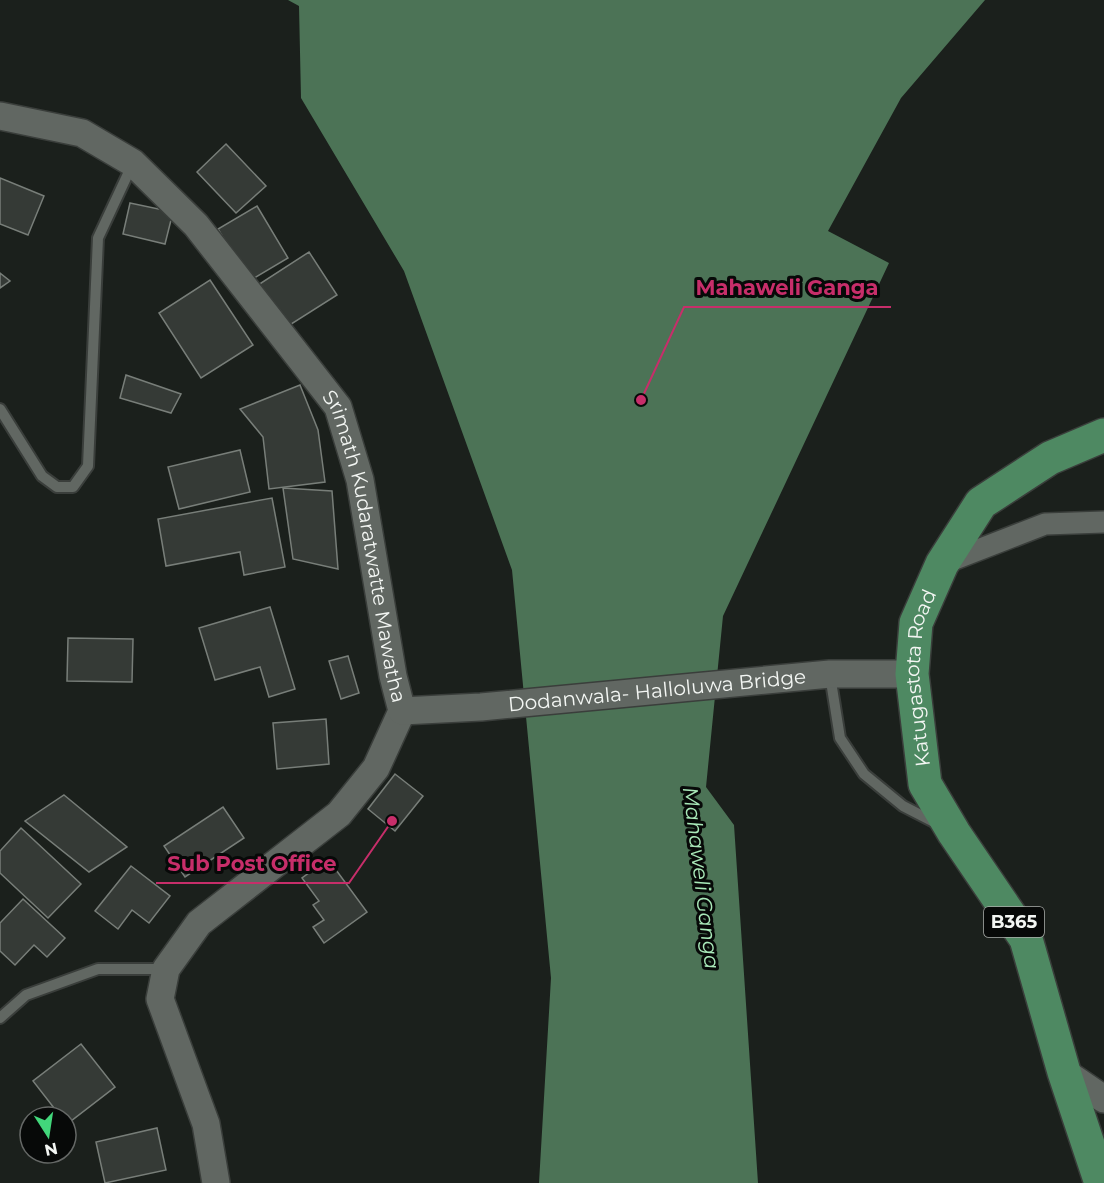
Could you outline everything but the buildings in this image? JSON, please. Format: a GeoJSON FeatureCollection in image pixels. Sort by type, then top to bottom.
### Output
{"type":"FeatureCollection","features":[{"type":"Feature","properties":{"kind":"main road","name":"Katugastota Road"},"geometry":{"type":"LineString","coordinates":[[1101,1183],[1064,1072],[1026,939],[954,833],[925,784],[912,674],[916,623],[942,564],[981,503],[1050,458],[1104,435]]}},
{"type":"Feature","properties":{"kind":"street","name":"Srimath Kudaratwatte Mawatha"},"geometry":{"type":"LineString","coordinates":[[0,117],[82,133],[133,163],[196,225],[338,407],[360,480],[393,676],[402,711],[376,768],[339,814],[199,922],[166,969],[160,999],[206,1124],[216,1183]]}},
{"type":"Feature","properties":{"kind":"street"},"geometry":{"type":"LineString","coordinates":[[942,564],[1045,525],[1104,522]]}},
{"type":"Feature","properties":{"kind":"street","name":"Dodanwala- Halloluwa Bridge"},"geometry":{"type":"LineString","coordinates":[[402,711],[480,707],[819,675],[912,674]]}},
{"type":"Feature","properties":{"kind":"street"},"geometry":{"type":"LineString","coordinates":[[1064,1072],[1104,1099]]}},
{"type":"Feature","properties":{"kind":"lane"},"geometry":{"type":"LineString","coordinates":[[0,409],[42,476],[57,488],[73,487],[88,466],[98,238],[133,163]]}},
{"type":"Feature","properties":{"kind":"lane"},"geometry":{"type":"LineString","coordinates":[[819,675],[840,738],[864,774],[903,806],[954,833]]}},
{"type":"Feature","properties":{"kind":"lane"},"geometry":{"type":"LineString","coordinates":[[0,1018],[26,995],[98,969],[166,969]]}},
{"type":"Feature","properties":{"kind":"water"},"geometry":{"type":"Polygon","coordinates":[[[288,0],[985,0],[901,98],[828,231],[889,263],[723,616],[706,787],[734,825],[758,1183],[539,1183],[551,978],[512,570],[404,271],[301,98],[299,6],[288,0]]]}},
{"type":"Feature","properties":{"kind":"place","name":"Mahaweli Ganga"},"geometry":{"type":"Point","coordinates":[641,400]}},
{"type":"Feature","properties":{"kind":"place","name":"Sub Post Office"},"geometry":{"type":"Point","coordinates":[392,821]}}]}
